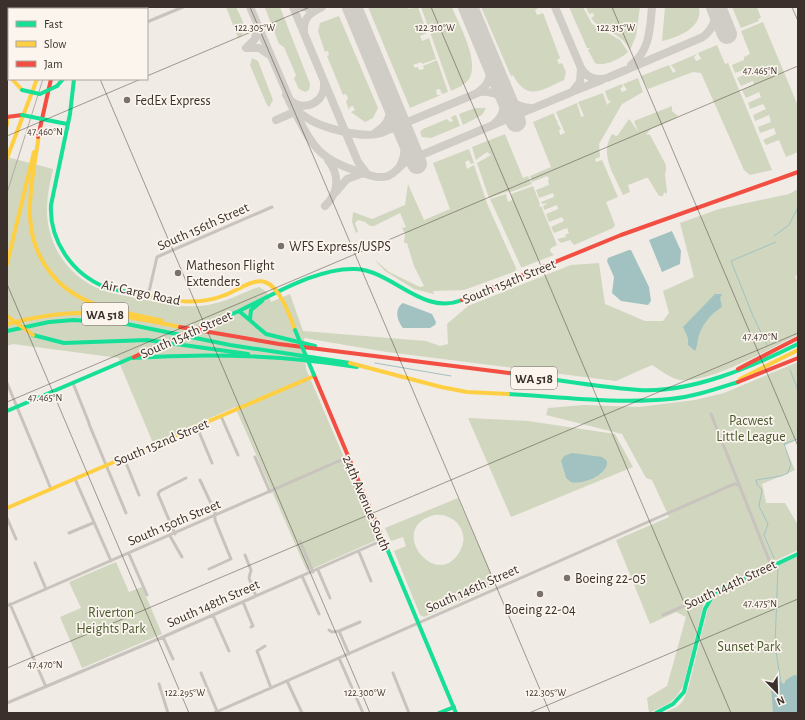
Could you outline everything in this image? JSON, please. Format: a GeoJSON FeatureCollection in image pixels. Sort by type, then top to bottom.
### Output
{"type":"FeatureCollection","features":[{"type":"Feature","properties":{"kind":"main road"},"geometry":{"type":"LineString","coordinates":[[13,80],[22,90],[32,94],[40,94],[52,90],[62,80]]}},
{"type":"Feature","properties":{"kind":"main road"},"geometry":{"type":"LineString","coordinates":[[7,158],[37,80]]}},
{"type":"Feature","properties":{"kind":"main road"},"geometry":{"type":"LineString","coordinates":[[7,264],[51,80]]}},
{"type":"Feature","properties":{"kind":"main road","name":"Air Cargo Road"},"geometry":{"type":"LineString","coordinates":[[74,80],[51,207],[51,217],[57,239],[67,258],[78,271],[106,287],[173,300],[202,301],[223,296],[262,280],[270,282],[278,294]]}},
{"type":"Feature","properties":{"kind":"main road"},"geometry":{"type":"LineString","coordinates":[[7,125],[7,117],[18,115],[29,115],[67,124]]}},
{"type":"Feature","properties":{"kind":"main road"},"geometry":{"type":"LineString","coordinates":[[39,134],[28,220],[37,254],[54,278],[86,301],[203,331]]}},
{"type":"Feature","properties":{"kind":"main road"},"geometry":{"type":"LineString","coordinates":[[7,151],[14,138]]}},
{"type":"Feature","properties":{"kind":"main road","name":"South 154th Street"},"geometry":{"type":"LineString","coordinates":[[7,411],[326,273],[353,269],[371,272],[424,300],[435,303],[456,302],[620,235],[798,172]]}},
{"type":"Feature","properties":{"kind":"main road","name":"24th Avenue South"},"geometry":{"type":"LineString","coordinates":[[278,294],[295,330],[456,713]]}},
{"type":"Feature","properties":{"kind":"main road"},"geometry":{"type":"LineString","coordinates":[[250,319],[250,310],[262,301]]}},
{"type":"Feature","properties":{"kind":"main road"},"geometry":{"type":"LineString","coordinates":[[239,311],[250,319],[258,328],[276,337],[349,353]]}},
{"type":"Feature","properties":{"kind":"main road","name":"WA 518"},"geometry":{"type":"LineString","coordinates":[[7,324],[30,318],[78,313],[107,314],[279,344],[640,390],[673,388],[719,379],[753,367],[798,344]]}},
{"type":"Feature","properties":{"kind":"main road"},"geometry":{"type":"LineString","coordinates":[[7,316],[33,335],[52,342],[73,345],[148,340],[280,358],[338,364],[393,374]]}},
{"type":"Feature","properties":{"kind":"main road","name":"WA 518"},"geometry":{"type":"LineString","coordinates":[[7,331],[49,322],[100,320],[122,323],[230,345],[340,360],[441,387],[467,392],[626,401],[682,398],[706,392],[734,383],[798,350]]}},
{"type":"Feature","properties":{"kind":"main road"},"geometry":{"type":"LineString","coordinates":[[719,379],[798,338]]}},
{"type":"Feature","properties":{"kind":"main road"},"geometry":{"type":"LineString","coordinates":[[131,358],[169,355],[280,358]]}},
{"type":"Feature","properties":{"kind":"main road"},"geometry":{"type":"LineString","coordinates":[[734,383],[752,378],[798,358]]}},
{"type":"Feature","properties":{"kind":"main road","name":"South 152nd Street"},"geometry":{"type":"LineString","coordinates":[[7,508],[314,376]]}},
{"type":"Feature","properties":{"kind":"main road","name":"South 144th Street"},"geometry":{"type":"LineString","coordinates":[[714,593],[771,565],[798,554]]}},
{"type":"Feature","properties":{"kind":"main road"},"geometry":{"type":"LineString","coordinates":[[656,713],[678,700],[686,687],[705,609],[714,593]]}},
{"type":"Feature","properties":{"kind":"main road"},"geometry":{"type":"LineString","coordinates":[[439,713],[454,707]]}},
{"type":"Feature","properties":{"kind":"street"},"geometry":{"type":"LineString","coordinates":[[148,22],[183,7]]}},
{"type":"Feature","properties":{"kind":"street","name":"South 156th Street"},"geometry":{"type":"LineString","coordinates":[[148,296],[157,257],[272,207]]}},
{"type":"Feature","properties":{"kind":"street"},"geometry":{"type":"LineString","coordinates":[[7,382],[51,489]]}},
{"type":"Feature","properties":{"kind":"street"},"geometry":{"type":"LineString","coordinates":[[73,383],[126,513]]}},
{"type":"Feature","properties":{"kind":"street"},"geometry":{"type":"LineString","coordinates":[[711,414],[771,565]]}},
{"type":"Feature","properties":{"kind":"street"},"geometry":{"type":"LineString","coordinates":[[221,416],[238,455]]}},
{"type":"Feature","properties":{"kind":"street"},"geometry":{"type":"LineString","coordinates":[[196,427],[212,463]]}},
{"type":"Feature","properties":{"kind":"street"},"geometry":{"type":"LineString","coordinates":[[255,456],[270,492]]}},
{"type":"Feature","properties":{"kind":"street","name":"South 150th Street"},"geometry":{"type":"LineString","coordinates":[[9,605],[175,534],[348,457]]}},
{"type":"Feature","properties":{"kind":"street"},"geometry":{"type":"LineString","coordinates":[[124,458],[139,494]]}},
{"type":"Feature","properties":{"kind":"street"},"geometry":{"type":"LineString","coordinates":[[175,534],[158,494],[160,491],[186,478]]}},
{"type":"Feature","properties":{"kind":"street"},"geometry":{"type":"LineString","coordinates":[[75,479],[93,523],[111,561]]}},
{"type":"Feature","properties":{"kind":"street"},"geometry":{"type":"LineString","coordinates":[[200,480],[215,512],[215,516],[231,559],[209,568]]}},
{"type":"Feature","properties":{"kind":"street","name":"South 146th Street"},"geometry":{"type":"LineString","coordinates":[[215,713],[734,484],[739,485]]}},
{"type":"Feature","properties":{"kind":"street"},"geometry":{"type":"LineString","coordinates":[[7,518],[16,539]]}},
{"type":"Feature","properties":{"kind":"street"},"geometry":{"type":"LineString","coordinates":[[68,533],[93,523]]}},
{"type":"Feature","properties":{"kind":"street"},"geometry":{"type":"LineString","coordinates":[[170,536],[182,557]]}},
{"type":"Feature","properties":{"kind":"street","name":"South 148th Street"},"geometry":{"type":"LineString","coordinates":[[7,703],[318,570],[383,540]]}},
{"type":"Feature","properties":{"kind":"street"},"geometry":{"type":"LineString","coordinates":[[300,541],[313,572]]}},
{"type":"Feature","properties":{"kind":"street"},"geometry":{"type":"LineString","coordinates":[[359,552],[371,581]]}},
{"type":"Feature","properties":{"kind":"street"},"geometry":{"type":"LineString","coordinates":[[129,554],[147,595]]}},
{"type":"Feature","properties":{"kind":"street"},"geometry":{"type":"LineString","coordinates":[[245,555],[251,570],[249,578],[256,596]]}},
{"type":"Feature","properties":{"kind":"street"},"geometry":{"type":"LineString","coordinates":[[35,563],[46,589]]}},
{"type":"Feature","properties":{"kind":"street"},"geometry":{"type":"LineString","coordinates":[[318,570],[330,598]]}},
{"type":"Feature","properties":{"kind":"street"},"geometry":{"type":"LineString","coordinates":[[302,576],[319,614]]}},
{"type":"Feature","properties":{"kind":"street","name":"South 144th Street"},"geometry":{"type":"LineString","coordinates":[[663,616],[714,593]]}},
{"type":"Feature","properties":{"kind":"street"},"geometry":{"type":"LineString","coordinates":[[243,602],[253,626],[251,627]]}},
{"type":"Feature","properties":{"kind":"street"},"geometry":{"type":"LineString","coordinates":[[9,605],[46,687]]}},
{"type":"Feature","properties":{"kind":"street"},"geometry":{"type":"LineString","coordinates":[[213,615],[229,651]]}},
{"type":"Feature","properties":{"kind":"street"},"geometry":{"type":"LineString","coordinates":[[329,630],[332,632],[339,631],[360,622]]}},
{"type":"Feature","properties":{"kind":"street"},"geometry":{"type":"LineString","coordinates":[[339,631],[349,654]]}},
{"type":"Feature","properties":{"kind":"street"},"geometry":{"type":"LineString","coordinates":[[163,637],[173,659]]}},
{"type":"Feature","properties":{"kind":"street"},"geometry":{"type":"LineString","coordinates":[[265,646],[257,651],[271,688]]}},
{"type":"Feature","properties":{"kind":"street"},"geometry":{"type":"LineString","coordinates":[[340,658],[363,713]]}},
{"type":"Feature","properties":{"kind":"street"},"geometry":{"type":"LineString","coordinates":[[201,672],[215,713]]}},
{"type":"Feature","properties":{"kind":"street"},"geometry":{"type":"LineString","coordinates":[[392,673],[409,713]]}},
{"type":"Feature","properties":{"kind":"street"},"geometry":{"type":"LineString","coordinates":[[287,681],[302,713]]}},
{"type":"Feature","properties":{"kind":"street"},"geometry":{"type":"LineString","coordinates":[[159,684],[168,713]]}},
{"type":"Feature","properties":{"kind":"green space"},"geometry":{"type":"Polygon","coordinates":[[[226,7],[236,7],[242,19],[244,32],[238,38],[226,7]]]}},
{"type":"Feature","properties":{"kind":"green space"},"geometry":{"type":"Polygon","coordinates":[[[280,7],[310,84],[309,90],[305,92],[299,89],[294,79],[296,75],[284,47],[279,44],[265,8],[280,7]]]}},
{"type":"Feature","properties":{"kind":"green space"},"geometry":{"type":"Polygon","coordinates":[[[368,7],[408,7],[409,9],[418,7],[427,33],[420,36],[422,41],[429,38],[436,59],[422,64],[421,62],[413,65],[415,68],[418,67],[419,70],[424,69],[423,66],[437,60],[448,92],[442,94],[440,89],[436,90],[437,95],[441,95],[410,108],[368,7]]]}},
{"type":"Feature","properties":{"kind":"green space"},"geometry":{"type":"Polygon","coordinates":[[[421,7],[452,7],[467,43],[472,63],[472,71],[469,79],[465,83],[451,91],[421,7]]]}},
{"type":"Feature","properties":{"kind":"green space"},"geometry":{"type":"Polygon","coordinates":[[[481,7],[540,7],[535,10],[537,15],[543,13],[560,58],[557,60],[559,64],[562,63],[566,72],[564,80],[542,90],[529,91],[524,89],[513,75],[511,76],[481,7]]]}},
{"type":"Feature","properties":{"kind":"green space"},"geometry":{"type":"Polygon","coordinates":[[[569,7],[583,7],[592,24],[620,40],[628,52],[607,63],[595,63],[588,50],[590,48],[587,48],[569,7]]]}},
{"type":"Feature","properties":{"kind":"green space"},"geometry":{"type":"Polygon","coordinates":[[[586,7],[640,7],[636,36],[630,50],[621,38],[595,23],[591,18],[594,16],[593,13],[589,14],[586,7]]]}},
{"type":"Feature","properties":{"kind":"green space"},"geometry":{"type":"Polygon","coordinates":[[[665,7],[699,7],[697,21],[682,34],[662,41],[665,7]]]}},
{"type":"Feature","properties":{"kind":"green space"},"geometry":{"type":"Polygon","coordinates":[[[732,7],[757,7],[761,18],[758,19],[759,21],[741,28],[732,7]]]}},
{"type":"Feature","properties":{"kind":"green space"},"geometry":{"type":"Polygon","coordinates":[[[339,16],[378,108],[373,118],[365,122],[351,112],[355,110],[353,106],[350,107],[349,110],[346,102],[348,98],[346,94],[343,95],[327,56],[329,55],[328,51],[325,52],[318,31],[320,23],[339,16]]]}},
{"type":"Feature","properties":{"kind":"green space"},"geometry":{"type":"Polygon","coordinates":[[[763,22],[798,106],[798,152],[786,157],[779,140],[766,145],[763,140],[776,134],[774,128],[760,133],[758,127],[771,122],[769,115],[755,121],[753,115],[766,109],[763,104],[750,109],[748,103],[761,97],[759,92],[746,98],[742,90],[754,84],[753,81],[741,86],[737,78],[751,72],[749,68],[735,73],[732,65],[744,60],[744,57],[750,54],[741,31],[763,22]]]}},
{"type":"Feature","properties":{"kind":"green space"},"geometry":{"type":"Polygon","coordinates":[[[717,45],[725,64],[728,63],[772,170],[750,175],[744,170],[701,73],[693,72],[648,89],[641,76],[669,65],[673,73],[676,71],[671,65],[697,54],[694,57],[696,61],[701,59],[698,53],[717,45]]]}},
{"type":"Feature","properties":{"kind":"green space"},"geometry":{"type":"Polygon","coordinates":[[[252,58],[258,61],[273,100],[269,107],[250,65],[252,58]]]}},
{"type":"Feature","properties":{"kind":"green space"},"geometry":{"type":"Polygon","coordinates":[[[638,78],[643,92],[622,104],[599,144],[600,157],[595,159],[596,162],[602,160],[618,197],[606,202],[615,225],[613,228],[574,245],[570,240],[561,243],[557,239],[566,237],[565,235],[569,233],[567,228],[554,233],[551,227],[564,221],[562,217],[549,222],[546,214],[558,209],[557,205],[544,210],[543,206],[548,203],[542,204],[541,202],[554,197],[553,193],[539,198],[536,190],[549,185],[549,179],[547,176],[532,182],[530,176],[551,167],[533,122],[554,113],[558,122],[557,123],[561,129],[559,130],[560,135],[565,133],[556,112],[577,103],[581,117],[584,116],[578,102],[603,93],[607,105],[611,101],[608,100],[605,91],[622,84],[623,87],[620,88],[622,92],[627,90],[623,84],[638,78]]]}},
{"type":"Feature","properties":{"kind":"green space"},"geometry":{"type":"Polygon","coordinates":[[[672,106],[672,111],[678,116],[651,129],[646,134],[650,135],[666,165],[666,194],[664,192],[663,196],[659,196],[648,178],[646,178],[628,185],[630,192],[623,195],[612,172],[607,157],[608,142],[612,134],[616,136],[618,135],[629,119],[638,131],[634,121],[672,106]]]}},
{"type":"Feature","properties":{"kind":"green space"},"geometry":{"type":"Polygon","coordinates":[[[475,108],[486,108],[482,115],[463,125],[459,114],[475,108]]]}},
{"type":"Feature","properties":{"kind":"green space"},"geometry":{"type":"Polygon","coordinates":[[[456,115],[460,126],[431,138],[422,137],[420,132],[423,129],[447,119],[450,122],[453,121],[451,117],[456,115]]]}},
{"type":"Feature","properties":{"kind":"green space"},"geometry":{"type":"Polygon","coordinates":[[[505,134],[523,178],[528,176],[532,184],[489,198],[477,163],[491,155],[487,152],[476,160],[472,147],[505,134]]]}},
{"type":"Feature","properties":{"kind":"green space"},"geometry":{"type":"Polygon","coordinates":[[[469,149],[474,163],[471,164],[469,160],[465,162],[467,169],[474,165],[488,206],[516,271],[464,290],[433,291],[434,294],[414,289],[385,271],[374,259],[389,272],[420,287],[424,286],[414,266],[407,243],[404,243],[405,234],[402,228],[406,227],[400,213],[374,226],[370,226],[365,222],[358,220],[355,223],[358,232],[356,233],[352,222],[353,212],[372,219],[405,205],[408,184],[424,220],[450,209],[433,163],[469,149]]]}},
{"type":"Feature","properties":{"kind":"green space"},"geometry":{"type":"Polygon","coordinates":[[[7,157],[53,169],[48,193],[47,208],[50,233],[54,245],[67,266],[86,282],[97,288],[113,293],[174,305],[199,306],[221,302],[259,287],[267,292],[271,302],[290,294],[303,331],[426,341],[440,346],[448,344],[447,324],[468,306],[571,265],[599,263],[605,304],[645,321],[663,321],[669,313],[663,291],[694,277],[680,223],[719,209],[789,194],[798,189],[798,273],[795,277],[798,283],[798,335],[755,357],[703,378],[688,380],[676,379],[652,365],[616,381],[387,352],[304,338],[306,369],[379,539],[307,571],[235,407],[153,443],[121,367],[119,358],[13,344],[7,346],[7,157]]]}},
{"type":"Feature","properties":{"kind":"green space"},"geometry":{"type":"Polygon","coordinates":[[[533,186],[540,204],[539,207],[541,206],[557,245],[551,248],[550,251],[554,255],[521,267],[490,199],[506,194],[508,202],[512,200],[511,194],[533,186]]]}},
{"type":"Feature","properties":{"kind":"green space","name":"Pacwest Little League"},"geometry":{"type":"Polygon","coordinates":[[[798,362],[798,439],[784,446],[795,470],[762,484],[766,503],[785,503],[798,525],[798,550],[713,590],[705,599],[683,686],[680,692],[673,700],[649,713],[647,698],[667,686],[686,617],[676,612],[650,624],[616,540],[669,517],[652,480],[646,478],[622,434],[546,415],[548,408],[584,405],[639,407],[695,400],[724,393],[798,362]]]}},
{"type":"Feature","properties":{"kind":"green space"},"geometry":{"type":"Polygon","coordinates":[[[468,418],[528,421],[615,434],[633,467],[511,517],[468,418]],[[561,461],[566,478],[581,482],[601,474],[606,468],[561,461]]]}},
{"type":"Feature","properties":{"kind":"green space"},"geometry":{"type":"Polygon","coordinates":[[[458,498],[496,585],[424,617],[420,615],[394,551],[406,546],[403,537],[391,541],[385,528],[458,498]],[[434,515],[420,522],[414,532],[415,543],[420,554],[429,561],[439,565],[450,562],[460,551],[463,544],[462,530],[459,525],[454,520],[441,515],[434,515]]]}},
{"type":"Feature","properties":{"kind":"green space","name":"Sunset Park"},"geometry":{"type":"Polygon","coordinates":[[[798,556],[798,713],[663,713],[677,707],[683,701],[688,689],[709,604],[715,595],[723,589],[798,556]]]}},
{"type":"Feature","properties":{"kind":"green space","name":"Riverton Heights Park"},"geometry":{"type":"Polygon","coordinates":[[[116,562],[129,592],[142,587],[162,634],[82,668],[60,617],[81,608],[69,582],[116,562]]]}},
{"type":"Feature","properties":{"kind":"water"},"geometry":{"type":"Polygon","coordinates":[[[672,231],[681,251],[680,264],[662,272],[649,240],[672,231]]]}},
{"type":"Feature","properties":{"kind":"water"},"geometry":{"type":"Polygon","coordinates":[[[631,250],[649,287],[651,301],[648,305],[621,301],[612,293],[614,277],[607,261],[608,258],[631,250]]]}},
{"type":"Feature","properties":{"kind":"water"},"geometry":{"type":"Polygon","coordinates":[[[715,294],[722,294],[720,298],[722,307],[711,315],[705,322],[699,335],[695,351],[688,345],[688,338],[683,327],[715,294]]]}},
{"type":"Feature","properties":{"kind":"water"},"geometry":{"type":"Polygon","coordinates":[[[403,303],[432,314],[436,322],[435,325],[430,328],[403,328],[399,322],[397,312],[398,308],[403,303]]]}},
{"type":"Feature","properties":{"kind":"water"},"geometry":{"type":"Polygon","coordinates":[[[572,453],[602,457],[607,461],[604,471],[594,478],[582,482],[571,482],[566,478],[561,461],[564,456],[572,453]]]}},
{"type":"Feature","properties":{"kind":"water"},"geometry":{"type":"Polygon","coordinates":[[[794,675],[798,676],[798,713],[773,712],[771,688],[773,682],[778,680],[784,684],[786,680],[794,675]]]}},
{"type":"Feature","properties":{"kind":"waterway"},"geometry":{"type":"LineString","coordinates":[[774,236],[789,225],[798,207]]}},
{"type":"Feature","properties":{"kind":"waterway"},"geometry":{"type":"LineString","coordinates":[[767,345],[753,316],[731,261],[776,242]]}},
{"type":"Feature","properties":{"kind":"waterway"},"geometry":{"type":"LineString","coordinates":[[375,363],[451,376]]}},
{"type":"Feature","properties":{"kind":"waterway"},"geometry":{"type":"LineString","coordinates":[[790,370],[798,390]]}},
{"type":"Feature","properties":{"kind":"waterway"},"geometry":{"type":"LineString","coordinates":[[774,558],[764,535],[768,524],[759,506],[762,490],[757,484],[756,480],[781,476],[788,473],[791,464],[784,444],[798,439]]}},
{"type":"Feature","properties":{"kind":"waterway"},"geometry":{"type":"LineString","coordinates":[[778,566],[775,646],[781,682]]}},
{"type":"Feature","properties":{"kind":"taxiway"},"geometry":{"type":"LineString","coordinates":[[250,7],[290,100],[296,104],[302,105],[313,103],[322,95],[324,82]]}},
{"type":"Feature","properties":{"kind":"taxiway"},"geometry":{"type":"LineString","coordinates":[[293,7],[358,162],[367,174]]}},
{"type":"Feature","properties":{"kind":"taxiway"},"geometry":{"type":"LineString","coordinates":[[301,7],[317,9]]}},
{"type":"Feature","properties":{"kind":"taxiway"},"geometry":{"type":"LineString","coordinates":[[304,31],[305,22],[308,16],[322,7]]}},
{"type":"Feature","properties":{"kind":"taxiway"},"geometry":{"type":"LineString","coordinates":[[351,7],[363,34]]}},
{"type":"Feature","properties":{"kind":"taxiway"},"geometry":{"type":"LineString","coordinates":[[555,7],[581,68],[586,74],[596,79],[607,78],[703,37],[714,24],[715,7]]}},
{"type":"Feature","properties":{"kind":"taxiway"},"geometry":{"type":"LineString","coordinates":[[631,65],[642,53],[648,39],[652,7]]}},
{"type":"Feature","properties":{"kind":"taxiway"},"geometry":{"type":"LineString","coordinates":[[257,26],[255,39],[246,48],[259,48],[268,54]]}},
{"type":"Feature","properties":{"kind":"taxiway"},"geometry":{"type":"LineString","coordinates":[[478,92],[489,80],[490,73],[488,58],[480,35]]}},
{"type":"Feature","properties":{"kind":"taxiway"},"geometry":{"type":"LineString","coordinates":[[494,68],[504,97],[503,111],[500,118],[494,124]]}},
{"type":"Feature","properties":{"kind":"taxiway"},"geometry":{"type":"LineString","coordinates":[[289,101],[309,137],[323,154],[332,161],[344,167],[377,177],[384,177],[393,173],[407,161],[572,92],[580,82],[581,68]]}},
{"type":"Feature","properties":{"kind":"taxiway"},"geometry":{"type":"LineString","coordinates":[[376,132],[384,126],[388,120],[390,112],[388,97],[379,73]]}},
{"type":"Feature","properties":{"kind":"taxiway"},"geometry":{"type":"LineString","coordinates":[[574,91],[602,80]]}},
{"type":"Feature","properties":{"kind":"taxiway"},"geometry":{"type":"LineString","coordinates":[[286,95],[299,112],[320,125],[364,135],[381,133],[480,92],[494,93],[518,105],[532,108]]}},
{"type":"Feature","properties":{"kind":"taxiway"},"geometry":{"type":"LineString","coordinates":[[392,106],[403,135],[405,151],[400,166]]}},
{"type":"Feature","properties":{"kind":"taxiway"},"geometry":{"type":"LineString","coordinates":[[276,120],[299,110]]}},
{"type":"Feature","properties":{"kind":"taxiway"},"geometry":{"type":"LineString","coordinates":[[325,206],[330,201],[336,184],[335,172],[328,160]]}},
{"type":"Feature","properties":{"kind":"taxiway"},"geometry":{"type":"LineString","coordinates":[[336,192],[347,179],[363,173]]}},
{"type":"Feature","properties":{"kind":"runway"},"geometry":{"type":"LineString","coordinates":[[352,7],[417,164]]}},
{"type":"Feature","properties":{"kind":"runway"},"geometry":{"type":"LineString","coordinates":[[468,7],[516,122]]}},
{"type":"Feature","properties":{"kind":"runway"},"geometry":{"type":"LineString","coordinates":[[716,7],[727,34]]}},
{"type":"Feature","properties":{"kind":"tram line"},"geometry":{"type":"LineString","coordinates":[[7,193],[43,80]]}},
{"type":"Feature","properties":{"kind":"traffic: fast"},"geometry":{"type":"LineString","coordinates":[[57,86],[62,80]]}},
{"type":"Feature","properties":{"kind":"traffic: fast"},"geometry":{"type":"LineString","coordinates":[[74,80],[70,114],[51,205],[51,218],[54,231],[65,254],[82,274],[105,287],[144,295]]}},
{"type":"Feature","properties":{"kind":"traffic: fast"},"geometry":{"type":"LineString","coordinates":[[22,90],[40,94],[57,86]]}},
{"type":"Feature","properties":{"kind":"traffic: fast"},"geometry":{"type":"LineString","coordinates":[[22,115],[57,122]]}},
{"type":"Feature","properties":{"kind":"traffic: fast"},"geometry":{"type":"LineString","coordinates":[[57,122],[67,124]]}},
{"type":"Feature","properties":{"kind":"traffic: fast"},"geometry":{"type":"LineString","coordinates":[[239,311],[311,277],[326,272],[356,269],[383,277],[421,298],[434,302],[447,303],[462,300]]}},
{"type":"Feature","properties":{"kind":"traffic: fast"},"geometry":{"type":"LineString","coordinates":[[250,319],[251,310],[262,301]]}},
{"type":"Feature","properties":{"kind":"traffic: fast"},"geometry":{"type":"LineString","coordinates":[[216,321],[239,311]]}},
{"type":"Feature","properties":{"kind":"traffic: fast"},"geometry":{"type":"LineString","coordinates":[[239,311],[266,334],[315,346]]}},
{"type":"Feature","properties":{"kind":"traffic: fast"},"geometry":{"type":"LineString","coordinates":[[7,331],[49,322],[73,320],[122,323],[230,345],[350,363]]}},
{"type":"Feature","properties":{"kind":"traffic: fast"},"geometry":{"type":"LineString","coordinates":[[295,330],[314,375]]}},
{"type":"Feature","properties":{"kind":"traffic: fast"},"geometry":{"type":"LineString","coordinates":[[33,335],[64,343],[147,340],[248,354]]}},
{"type":"Feature","properties":{"kind":"traffic: fast"},"geometry":{"type":"LineString","coordinates":[[509,373],[607,387],[659,390],[700,383],[721,377],[798,344]]}},
{"type":"Feature","properties":{"kind":"traffic: fast"},"geometry":{"type":"LineString","coordinates":[[131,358],[159,356],[244,356],[301,360],[357,367]]}},
{"type":"Feature","properties":{"kind":"traffic: fast"},"geometry":{"type":"LineString","coordinates":[[7,411],[131,358]]}},
{"type":"Feature","properties":{"kind":"traffic: fast"},"geometry":{"type":"LineString","coordinates":[[508,394],[589,400],[630,401],[670,399],[704,392],[738,382]]}},
{"type":"Feature","properties":{"kind":"traffic: fast"},"geometry":{"type":"LineString","coordinates":[[383,539],[456,713]]}},
{"type":"Feature","properties":{"kind":"traffic: fast"},"geometry":{"type":"LineString","coordinates":[[656,713],[673,704],[684,692],[705,609],[714,593],[798,554]]}},
{"type":"Feature","properties":{"kind":"traffic: fast"},"geometry":{"type":"LineString","coordinates":[[439,713],[454,707]]}},
{"type":"Feature","properties":{"kind":"traffic: slow"},"geometry":{"type":"LineString","coordinates":[[13,80],[22,90]]}},
{"type":"Feature","properties":{"kind":"traffic: slow"},"geometry":{"type":"LineString","coordinates":[[7,158],[37,80]]}},
{"type":"Feature","properties":{"kind":"traffic: slow"},"geometry":{"type":"LineString","coordinates":[[7,117],[7,125]]}},
{"type":"Feature","properties":{"kind":"traffic: slow"},"geometry":{"type":"LineString","coordinates":[[39,134],[31,188],[30,223],[40,256],[50,272],[70,291],[94,304],[162,321]]}},
{"type":"Feature","properties":{"kind":"traffic: slow"},"geometry":{"type":"LineString","coordinates":[[7,264],[34,152]]}},
{"type":"Feature","properties":{"kind":"traffic: slow"},"geometry":{"type":"LineString","coordinates":[[144,295],[175,301],[205,300],[225,295],[250,283],[261,281],[270,285],[280,296],[295,330]]}},
{"type":"Feature","properties":{"kind":"traffic: slow"},"geometry":{"type":"LineString","coordinates":[[7,324],[57,314],[95,313],[153,321],[180,327]]}},
{"type":"Feature","properties":{"kind":"traffic: slow"},"geometry":{"type":"LineString","coordinates":[[7,316],[33,335]]}},
{"type":"Feature","properties":{"kind":"traffic: slow"},"geometry":{"type":"LineString","coordinates":[[740,379],[798,350]]}},
{"type":"Feature","properties":{"kind":"traffic: slow"},"geometry":{"type":"LineString","coordinates":[[350,363],[441,387],[467,392],[508,394]]}},
{"type":"Feature","properties":{"kind":"traffic: slow"},"geometry":{"type":"LineString","coordinates":[[7,508],[314,376]]}},
{"type":"Feature","properties":{"kind":"traffic: jam"},"geometry":{"type":"LineString","coordinates":[[38,137],[51,80]]}},
{"type":"Feature","properties":{"kind":"traffic: jam"},"geometry":{"type":"LineString","coordinates":[[7,117],[22,115]]}},
{"type":"Feature","properties":{"kind":"traffic: jam"},"geometry":{"type":"LineString","coordinates":[[462,300],[621,235],[798,172]]}},
{"type":"Feature","properties":{"kind":"traffic: jam"},"geometry":{"type":"LineString","coordinates":[[148,350],[216,321]]}},
{"type":"Feature","properties":{"kind":"traffic: jam"},"geometry":{"type":"LineString","coordinates":[[180,327],[279,344],[509,373]]}},
{"type":"Feature","properties":{"kind":"traffic: jam"},"geometry":{"type":"LineString","coordinates":[[738,369],[798,338]]}},
{"type":"Feature","properties":{"kind":"traffic: jam"},"geometry":{"type":"LineString","coordinates":[[134,357],[148,350]]}},
{"type":"Feature","properties":{"kind":"traffic: jam"},"geometry":{"type":"LineString","coordinates":[[738,382],[798,358]]}},
{"type":"Feature","properties":{"kind":"traffic: jam"},"geometry":{"type":"LineString","coordinates":[[314,375],[383,539]]}},
{"type":"Feature","properties":{"kind":"place","name":"FedEx Express"},"geometry":{"type":"Point","coordinates":[127,100]}},
{"type":"Feature","properties":{"kind":"place","name":"WFS Express/USPS"},"geometry":{"type":"Point","coordinates":[281,246]}},
{"type":"Feature","properties":{"kind":"place","name":"Matheson Flight Extenders"},"geometry":{"type":"Point","coordinates":[178,273]}},
{"type":"Feature","properties":{"kind":"place","name":"Boeing 22-05"},"geometry":{"type":"Point","coordinates":[567,578]}},
{"type":"Feature","properties":{"kind":"place","name":"Boeing 22-04"},"geometry":{"type":"Point","coordinates":[540,594]}}]}
